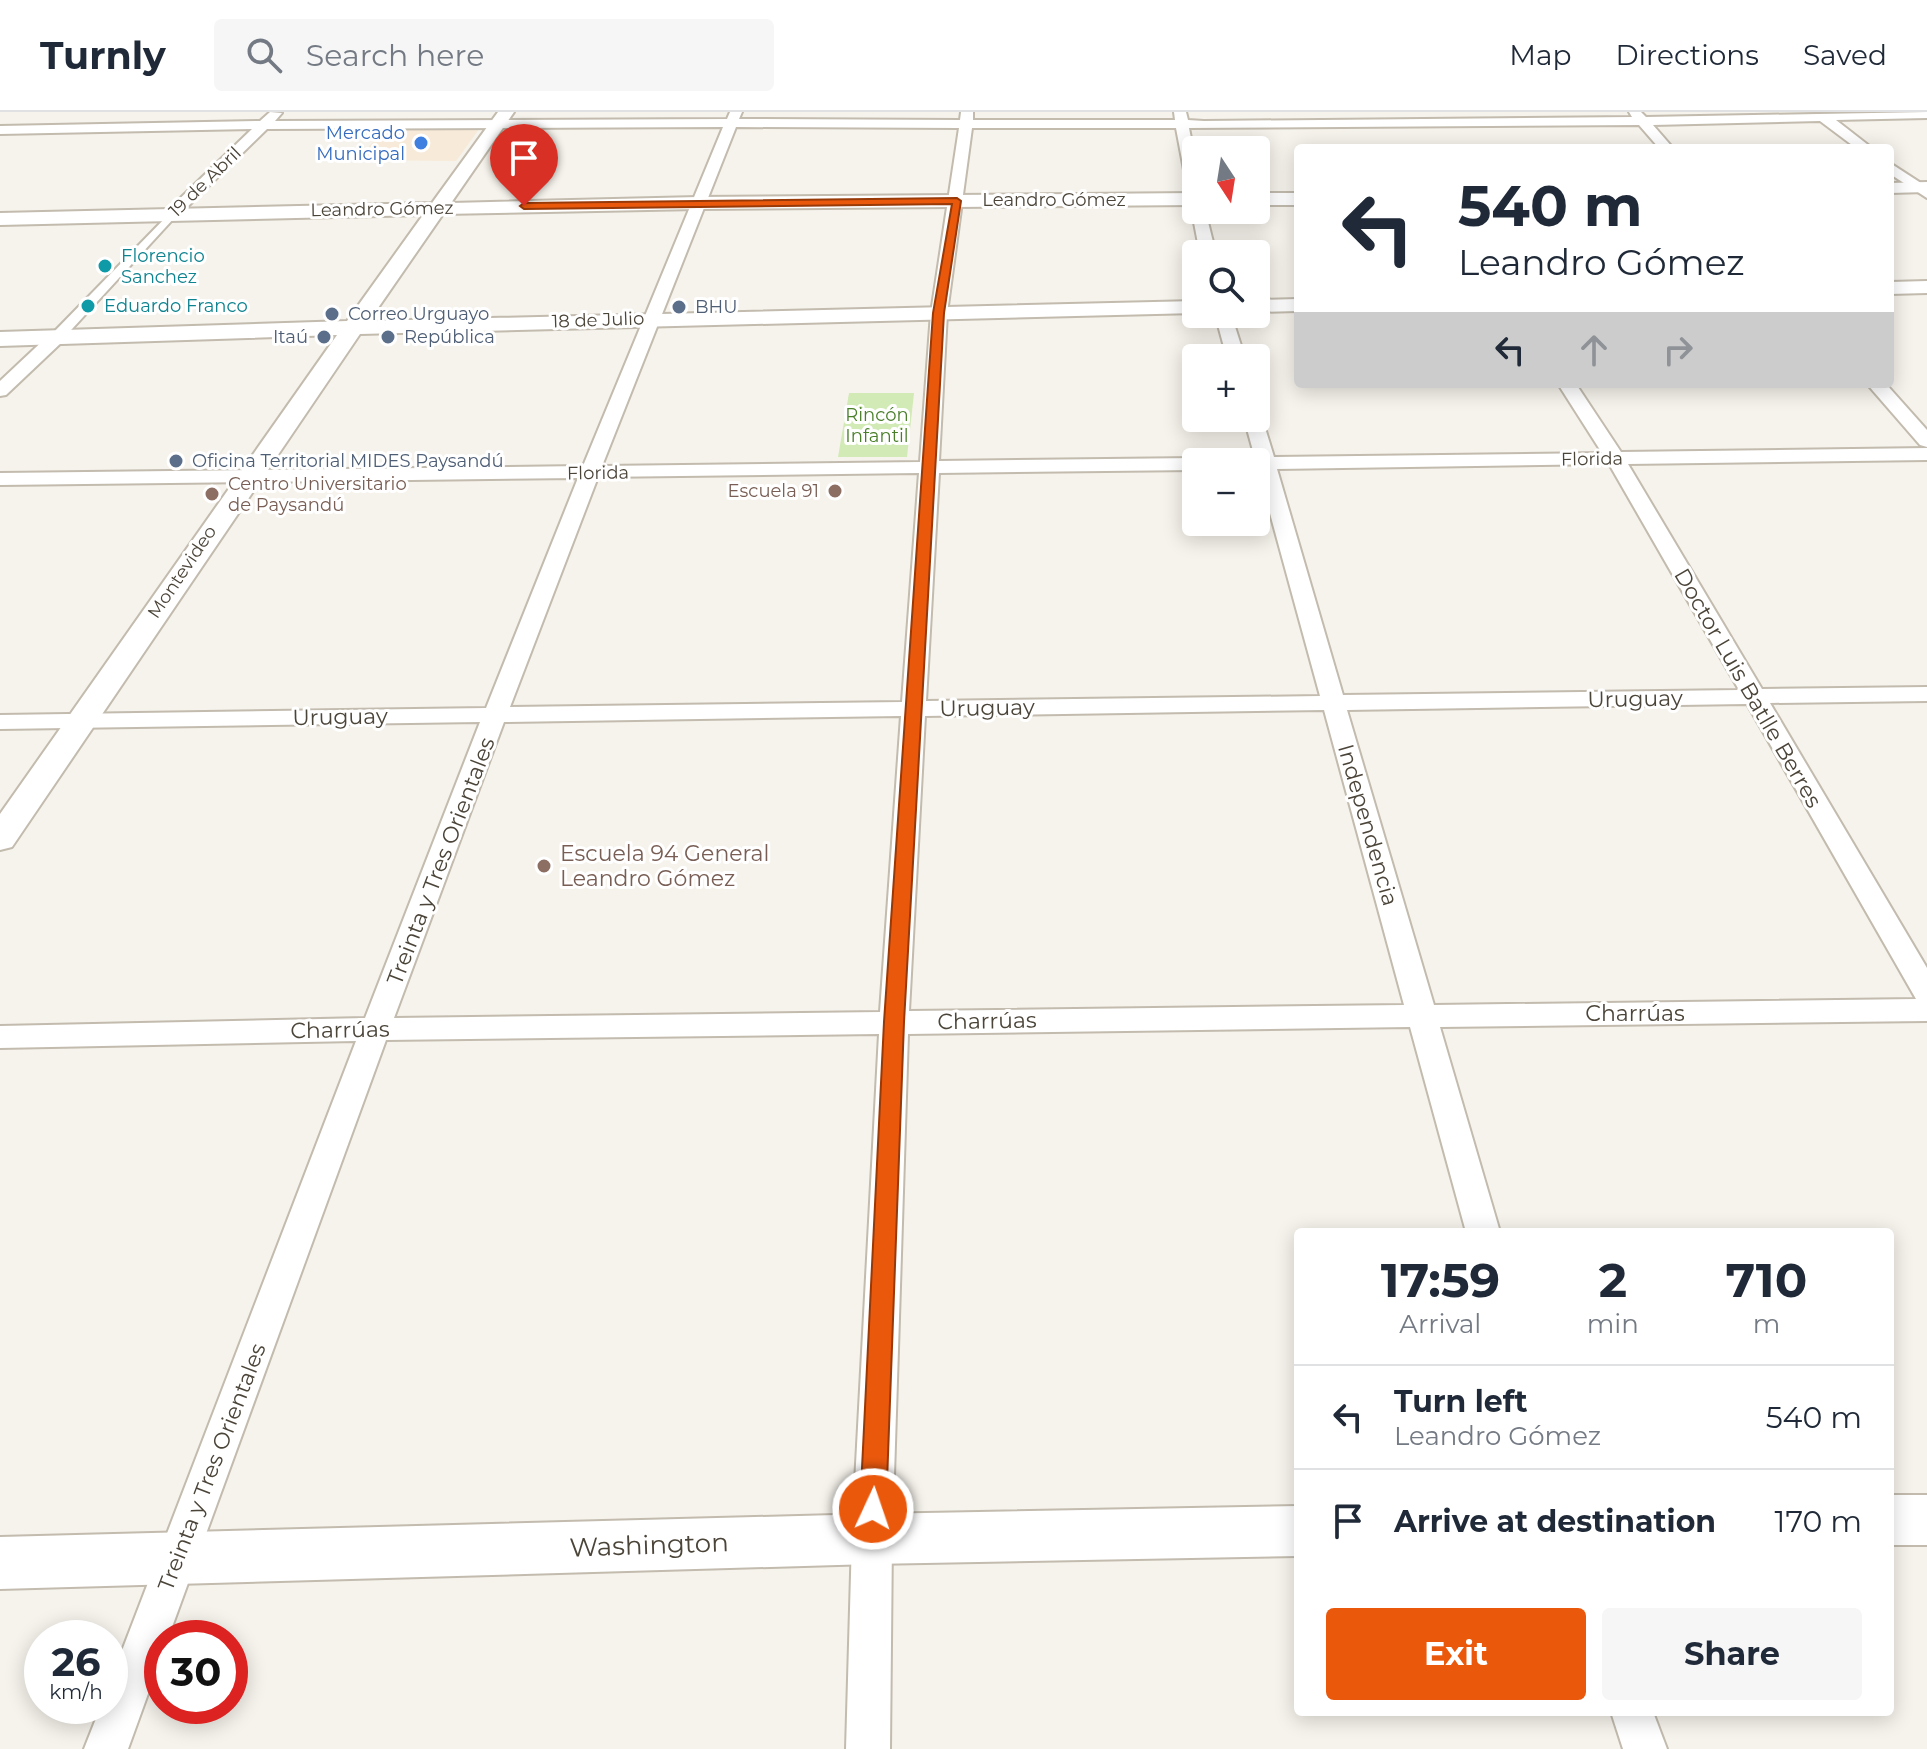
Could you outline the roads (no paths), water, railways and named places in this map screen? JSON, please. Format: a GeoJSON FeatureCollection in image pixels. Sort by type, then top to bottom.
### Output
{"type":"FeatureCollection","features":[{"type":"Feature","properties":{"kind":"street"},"geometry":{"type":"LineString","coordinates":[[0,145],[41,112]]}},
{"type":"Feature","properties":{"kind":"street"},"geometry":{"type":"LineString","coordinates":[[0,130],[273,115],[1181,117],[1408,123],[1638,116],[1927,114]]}},
{"type":"Feature","properties":{"kind":"street","name":"19 de Abril"},"geometry":{"type":"LineString","coordinates":[[0,391],[56,338],[172,214],[273,115]]}},
{"type":"Feature","properties":{"kind":"street","name":"Montevideo"},"geometry":{"type":"LineString","coordinates":[[0,839],[248,476],[504,115]]}},
{"type":"Feature","properties":{"kind":"street","name":"Treinta y Tres Orientales"},"geometry":{"type":"LineString","coordinates":[[106,1749],[376,1029],[734,115]]}},
{"type":"Feature","properties":{"kind":"street"},"geometry":{"type":"LineString","coordinates":[[1820,115],[1860,144]]}},
{"type":"Feature","properties":{"kind":"street"},"geometry":{"type":"LineString","coordinates":[[868,1749],[872,1539],[894,1022],[939,313],[967,116]]}},
{"type":"Feature","properties":{"kind":"street"},"geometry":{"type":"LineString","coordinates":[[1638,116],[1662,144]]}},
{"type":"Feature","properties":{"kind":"street"},"geometry":{"type":"LineString","coordinates":[[1894,170],[1924,189]]}},
{"type":"Feature","properties":{"kind":"street"},"geometry":{"type":"LineString","coordinates":[[1894,188],[1924,189]]}},
{"type":"Feature","properties":{"kind":"street"},"geometry":{"type":"LineString","coordinates":[[1270,199],[1294,199]]}},
{"type":"Feature","properties":{"kind":"street","name":"Leandro Gómez"},"geometry":{"type":"LineString","coordinates":[[0,219],[698,203],[1182,201]]}},
{"type":"Feature","properties":{"kind":"street"},"geometry":{"type":"LineString","coordinates":[[1894,288],[1927,287]]}},
{"type":"Feature","properties":{"kind":"street"},"geometry":{"type":"LineString","coordinates":[[1270,306],[1294,305]]}},
{"type":"Feature","properties":{"kind":"street","name":"18 de Julio"},"geometry":{"type":"LineString","coordinates":[[0,339],[653,318],[1182,307]]}},
{"type":"Feature","properties":{"kind":"street","name":"Doctor Luis Batlle Berres"},"geometry":{"type":"LineString","coordinates":[[1570,388],[1616,459],[1927,993]]}},
{"type":"Feature","properties":{"kind":"street"},"geometry":{"type":"LineString","coordinates":[[1880,388],[1927,441]]}},
{"type":"Feature","properties":{"kind":"street","name":"Florida"},"geometry":{"type":"LineString","coordinates":[[1270,462],[1927,454]]}},
{"type":"Feature","properties":{"kind":"street","name":"Florida"},"geometry":{"type":"LineString","coordinates":[[0,479],[1182,464]]}},
{"type":"Feature","properties":{"kind":"street","name":"Independencia"},"geometry":{"type":"LineString","coordinates":[[1270,492],[1334,703],[1482,1228]]}},
{"type":"Feature","properties":{"kind":"street","name":"Uruguay"},"geometry":{"type":"LineString","coordinates":[[0,722],[1927,694]]}},
{"type":"Feature","properties":{"kind":"street","name":"Charrúas"},"geometry":{"type":"LineString","coordinates":[[0,1037],[1421,1014],[1927,1010]]}},
{"type":"Feature","properties":{"kind":"street"},"geometry":{"type":"LineString","coordinates":[[1894,1520],[1927,1520]]}},
{"type":"Feature","properties":{"kind":"street","name":"Washington"},"geometry":{"type":"LineString","coordinates":[[0,1563],[872,1539],[1294,1531]]}},
{"type":"Feature","properties":{"kind":"street"},"geometry":{"type":"LineString","coordinates":[[1633,1716],[1645,1749]]}},
{"type":"Feature","properties":{"kind":"place","name":"Mercado Municipal"},"geometry":{"type":"Point","coordinates":[421,143]}},
{"type":"Feature","properties":{"kind":"place","name":"Florencio Sanchez"},"geometry":{"type":"Point","coordinates":[105,266]}},
{"type":"Feature","properties":{"kind":"place","name":"Eduardo Franco"},"geometry":{"type":"Point","coordinates":[88,306]}},
{"type":"Feature","properties":{"kind":"place","name":"BHU"},"geometry":{"type":"Point","coordinates":[679,307]}},
{"type":"Feature","properties":{"kind":"place","name":"Correo Urguayo"},"geometry":{"type":"Point","coordinates":[332,314]}},
{"type":"Feature","properties":{"kind":"place","name":"Itaú"},"geometry":{"type":"Point","coordinates":[324,337]}},
{"type":"Feature","properties":{"kind":"place","name":"República"},"geometry":{"type":"Point","coordinates":[388,337]}},
{"type":"Feature","properties":{"kind":"place","name":"Oficina Territorial MIDES Paysandú"},"geometry":{"type":"Point","coordinates":[176,461]}},
{"type":"Feature","properties":{"kind":"place","name":"Escuela 91"},"geometry":{"type":"Point","coordinates":[835,491]}},
{"type":"Feature","properties":{"kind":"place","name":"Centro Universitario de Paysandú"},"geometry":{"type":"Point","coordinates":[212,494]}},
{"type":"Feature","properties":{"kind":"place","name":"Escuela 94 General Leandro Gómez"},"geometry":{"type":"Point","coordinates":[544,866]}},
{"type":"Feature","properties":{"kind":"park label","name":"Rincón Infantil"},"geometry":{"type":"Point","coordinates":[877,425]}}]}
